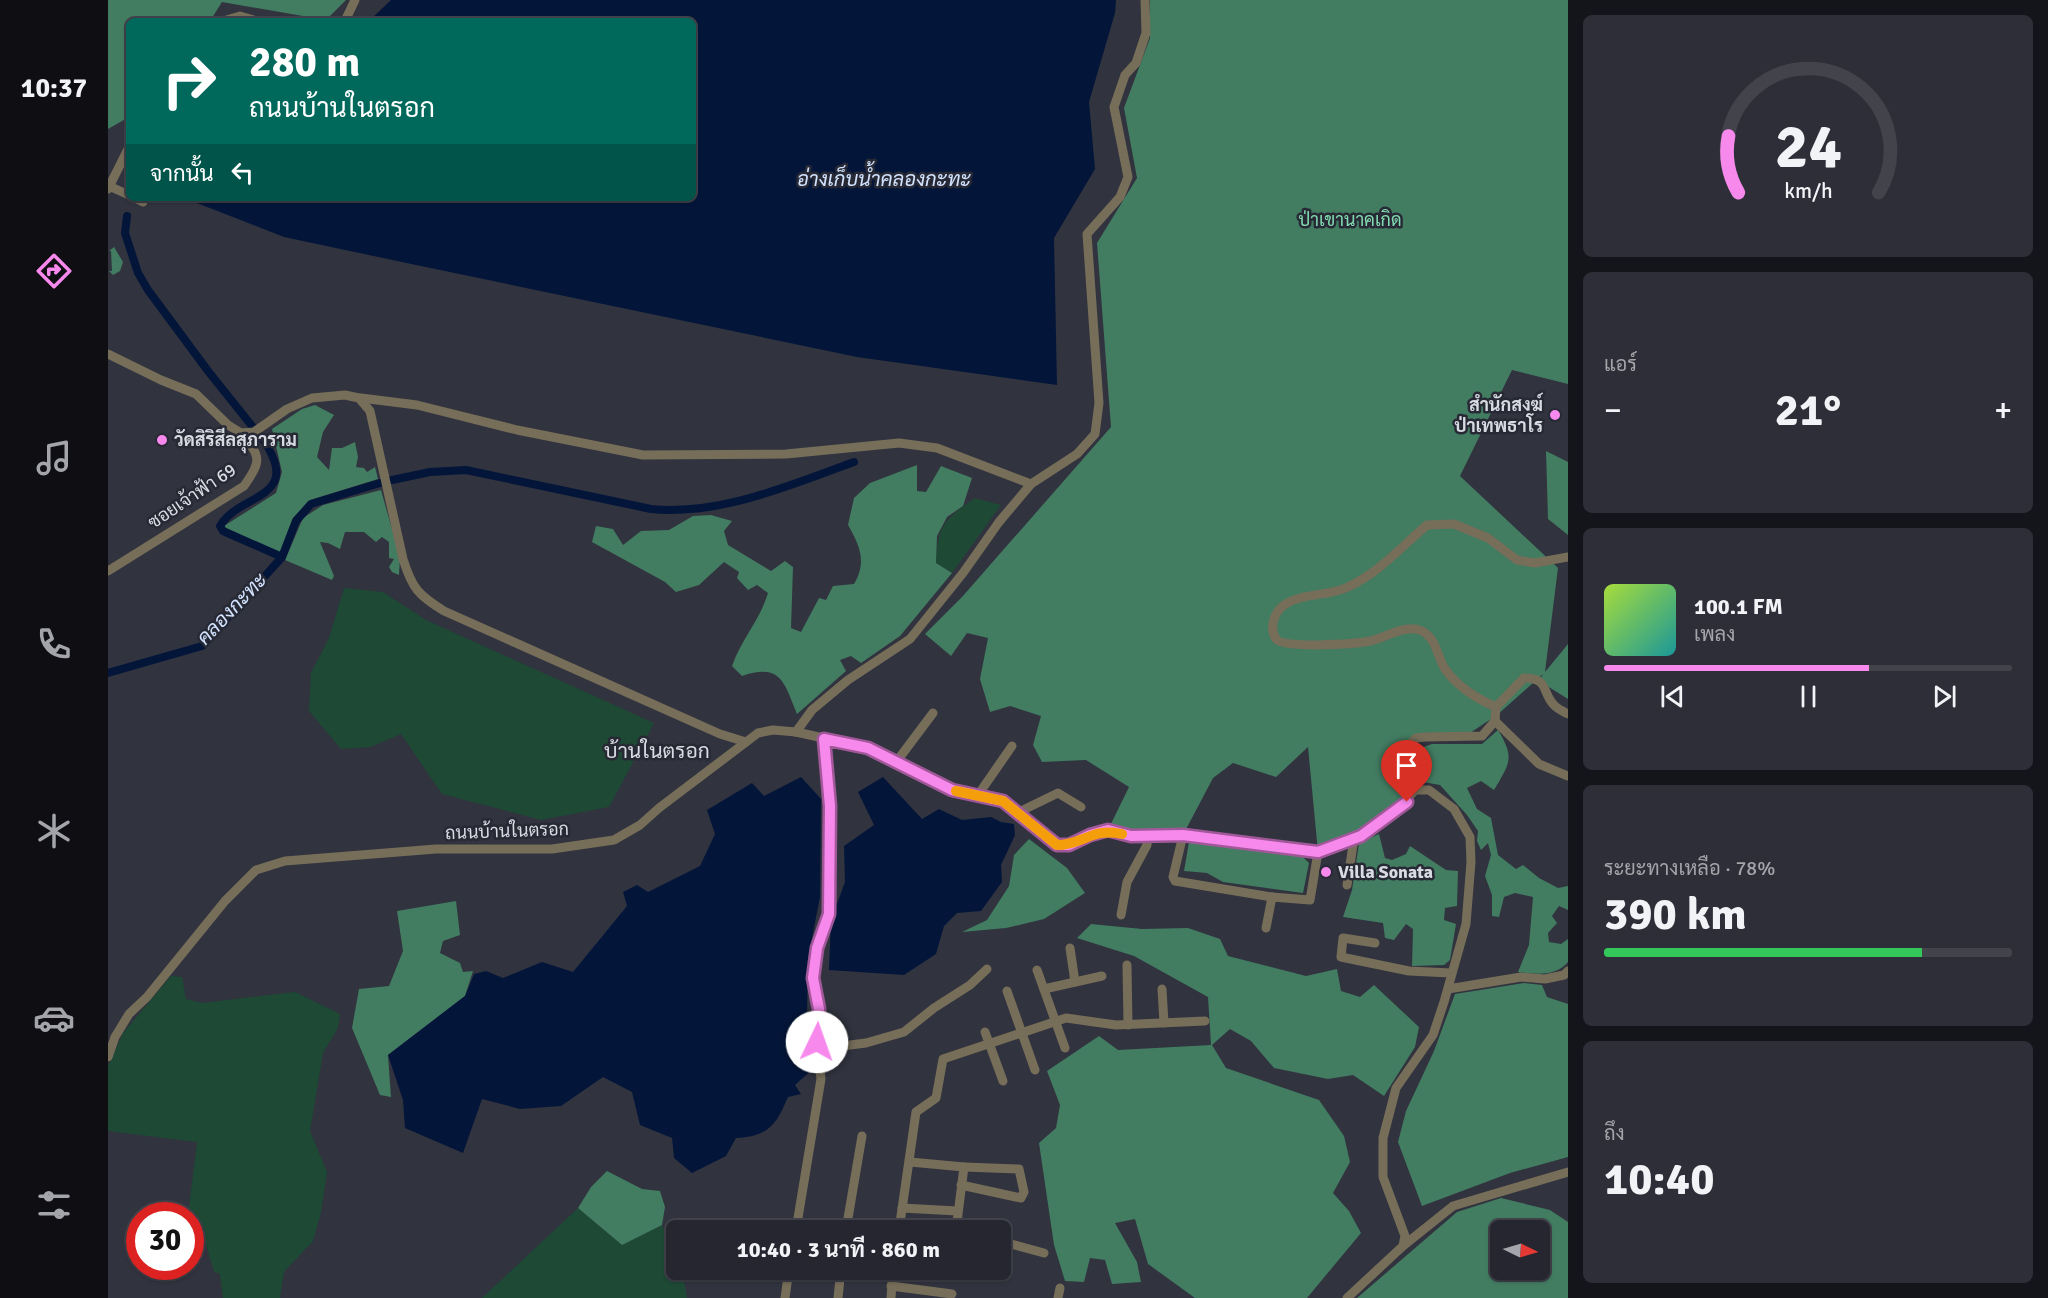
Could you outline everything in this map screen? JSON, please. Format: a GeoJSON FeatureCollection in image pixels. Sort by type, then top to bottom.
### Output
{"type":"FeatureCollection","features":[{"type":"Feature","properties":{"kind":"street"},"geometry":{"type":"LineString","coordinates":[[346,18],[355,0]]}},
{"type":"Feature","properties":{"kind":"street"},"geometry":{"type":"LineString","coordinates":[[796,732],[812,710],[849,680],[910,639],[963,573],[999,522],[1031,484],[1085,447],[1095,434],[1098,422],[1087,234],[1120,197],[1128,177],[1114,107],[1125,75],[1136,63],[1146,33],[1145,0]]}},
{"type":"Feature","properties":{"kind":"street"},"geometry":{"type":"LineString","coordinates":[[126,153],[109,188],[126,194]]}},
{"type":"Feature","properties":{"kind":"street","name":"ซอยเจ้าฟ้า 69"},"geometry":{"type":"LineString","coordinates":[[108,354],[161,381],[196,394],[241,433],[257,453],[258,467],[244,486],[108,571]]}},
{"type":"Feature","properties":{"kind":"street"},"geometry":{"type":"LineString","coordinates":[[241,433],[254,432],[287,409],[312,398],[345,395],[417,405],[517,430],[643,455],[786,454],[899,443],[937,448],[1031,484]]}},
{"type":"Feature","properties":{"kind":"street"},"geometry":{"type":"LineString","coordinates":[[359,398],[366,403],[370,411],[403,559],[408,576],[421,597],[476,625],[720,734],[746,742]]}},
{"type":"Feature","properties":{"kind":"street"},"geometry":{"type":"LineString","coordinates":[[1496,707],[1473,697],[1445,669],[1433,642],[1422,630],[1414,628],[1369,641],[1292,645],[1279,642],[1274,637],[1272,623],[1276,614],[1290,601],[1348,588],[1402,551],[1427,525],[1454,524],[1488,538],[1517,560],[1535,562],[1568,557]]}},
{"type":"Feature","properties":{"kind":"street"},"geometry":{"type":"LineString","coordinates":[[1402,1246],[1405,1236],[1383,1177],[1383,1138],[1396,1088],[1433,1035],[1448,989],[1466,924],[1470,837],[1454,809],[1441,797],[1429,790],[1415,790],[1406,770],[1407,747],[1416,738],[1482,736],[1496,721],[1496,707],[1524,678],[1535,678],[1543,683],[1554,706],[1568,714]]}},
{"type":"Feature","properties":{"kind":"street"},"geometry":{"type":"LineString","coordinates":[[897,761],[933,713]]}},
{"type":"Feature","properties":{"kind":"street"},"geometry":{"type":"LineString","coordinates":[[1496,721],[1539,764],[1568,776]]}},
{"type":"Feature","properties":{"kind":"street","name":"ถนนบ้านในตรอก"},"geometry":{"type":"LineString","coordinates":[[108,1057],[114,1037],[129,1014],[147,997],[232,892],[256,870],[285,861],[436,849],[552,849],[614,840],[640,825],[758,733],[773,730],[796,732],[868,748],[952,790],[1003,801],[1057,845],[1069,845],[1108,830],[1131,836],[1183,835],[1318,852],[1354,838],[1397,811],[1415,790]]}},
{"type":"Feature","properties":{"kind":"street"},"geometry":{"type":"LineString","coordinates":[[798,1220],[821,1079],[818,1049],[819,1009],[813,978],[817,948],[829,914],[830,806],[824,739]]}},
{"type":"Feature","properties":{"kind":"street"},"geometry":{"type":"LineString","coordinates":[[978,795],[1012,746]]}},
{"type":"Feature","properties":{"kind":"street"},"geometry":{"type":"LineString","coordinates":[[1019,812],[1058,793],[1081,807]]}},
{"type":"Feature","properties":{"kind":"street"},"geometry":{"type":"LineString","coordinates":[[1183,835],[1174,880],[1272,897],[1310,900],[1318,852]]}},
{"type":"Feature","properties":{"kind":"street"},"geometry":{"type":"LineString","coordinates":[[1121,915],[1127,882],[1147,845],[1148,836]]}},
{"type":"Feature","properties":{"kind":"street"},"geometry":{"type":"LineString","coordinates":[[1347,885],[1354,838]]}},
{"type":"Feature","properties":{"kind":"street"},"geometry":{"type":"LineString","coordinates":[[1266,928],[1272,897]]}},
{"type":"Feature","properties":{"kind":"street"},"geometry":{"type":"LineString","coordinates":[[1375,943],[1343,938],[1341,957],[1409,971],[1451,973]]}},
{"type":"Feature","properties":{"kind":"street"},"geometry":{"type":"LineString","coordinates":[[1070,948],[1075,982]]}},
{"type":"Feature","properties":{"kind":"street"},"geometry":{"type":"LineString","coordinates":[[1127,965],[1128,1025]]}},
{"type":"Feature","properties":{"kind":"street"},"geometry":{"type":"LineString","coordinates":[[818,1049],[866,1043],[904,1032],[934,1008],[970,985],[987,969]]}},
{"type":"Feature","properties":{"kind":"street"},"geometry":{"type":"LineString","coordinates":[[1037,970],[1065,1048]]}},
{"type":"Feature","properties":{"kind":"street"},"geometry":{"type":"LineString","coordinates":[[1448,989],[1521,977],[1545,980],[1564,975],[1568,971]]}},
{"type":"Feature","properties":{"kind":"street"},"geometry":{"type":"LineString","coordinates":[[1044,989],[1102,976]]}},
{"type":"Feature","properties":{"kind":"street"},"geometry":{"type":"LineString","coordinates":[[1162,989],[1164,1023]]}},
{"type":"Feature","properties":{"kind":"street"},"geometry":{"type":"LineString","coordinates":[[1007,991],[1035,1070]]}},
{"type":"Feature","properties":{"kind":"street"},"geometry":{"type":"LineString","coordinates":[[900,1220],[916,1112],[936,1098],[943,1059],[1065,1018],[1128,1025],[1205,1021]]}},
{"type":"Feature","properties":{"kind":"street"},"geometry":{"type":"LineString","coordinates":[[985,1032],[1003,1082]]}},
{"type":"Feature","properties":{"kind":"street"},"geometry":{"type":"LineString","coordinates":[[848,1220],[862,1136]]}},
{"type":"Feature","properties":{"kind":"street"},"geometry":{"type":"LineString","coordinates":[[910,1162],[964,1167],[1018,1168],[1024,1192],[1021,1198],[961,1185]]}},
{"type":"Feature","properties":{"kind":"street"},"geometry":{"type":"LineString","coordinates":[[957,1220],[964,1167]]}},
{"type":"Feature","properties":{"kind":"street"},"geometry":{"type":"LineString","coordinates":[[1347,1298],[1395,1256],[1402,1246],[1453,1206],[1568,1172]]}},
{"type":"Feature","properties":{"kind":"street"},"geometry":{"type":"LineString","coordinates":[[902,1208],[957,1211]]}},
{"type":"Feature","properties":{"kind":"street"},"geometry":{"type":"LineString","coordinates":[[1011,1245],[1044,1253]]}},
{"type":"Feature","properties":{"kind":"street"},"geometry":{"type":"LineString","coordinates":[[785,1298],[787,1280]]}},
{"type":"Feature","properties":{"kind":"street"},"geometry":{"type":"LineString","coordinates":[[838,1298],[840,1280]]}},
{"type":"Feature","properties":{"kind":"street"},"geometry":{"type":"LineString","coordinates":[[891,1298],[892,1280]]}},
{"type":"Feature","properties":{"kind":"street"},"geometry":{"type":"LineString","coordinates":[[891,1286],[952,1294]]}},
{"type":"Feature","properties":{"kind":"street"},"geometry":{"type":"LineString","coordinates":[[1058,1298],[1060,1288]]}},
{"type":"Feature","properties":{"kind":"green space"},"geometry":{"type":"Polygon","coordinates":[[[108,0],[346,0],[328,18],[314,18],[222,2],[212,18],[126,18],[126,119],[108,129],[108,0]]]}},
{"type":"Feature","properties":{"kind":"green space","name":"ป่าเขานาคเกิด"},"geometry":{"type":"Polygon","coordinates":[[[1150,0],[1568,0],[1568,384],[1512,370],[1460,476],[1558,568],[1545,672],[1568,644],[1568,699],[1539,681],[1543,674],[1497,715],[1467,735],[1415,742],[1406,763],[1413,793],[1397,811],[1318,852],[1308,747],[1276,777],[1233,763],[1213,778],[1183,835],[1108,830],[1129,787],[1086,760],[1042,762],[1033,745],[1041,716],[1010,706],[990,712],[980,679],[988,638],[967,633],[951,656],[925,634],[962,597],[1111,427],[1097,243],[1137,178],[1124,108],[1150,38],[1150,0]]]}},
{"type":"Feature","properties":{"kind":"green space"},"geometry":{"type":"Polygon","coordinates":[[[114,247],[123,262],[120,271],[113,275],[109,271],[112,271],[111,251],[109,251],[114,247]]]}},
{"type":"Feature","properties":{"kind":"green space"},"geometry":{"type":"Polygon","coordinates":[[[315,405],[334,415],[323,432],[317,457],[329,470],[332,448],[342,448],[355,442],[358,457],[356,467],[364,468],[367,472],[375,467],[378,479],[310,500],[293,518],[280,553],[224,526],[276,493],[282,472],[272,429],[302,409],[315,405]]]}},
{"type":"Feature","properties":{"kind":"green space"},"geometry":{"type":"Polygon","coordinates":[[[1546,451],[1568,462],[1568,535],[1548,519],[1546,451]]]}},
{"type":"Feature","properties":{"kind":"green space"},"geometry":{"type":"Polygon","coordinates":[[[917,465],[917,491],[926,492],[941,466],[972,478],[963,506],[947,517],[937,536],[936,563],[952,573],[900,636],[861,663],[851,656],[840,660],[846,671],[797,714],[779,678],[765,672],[742,676],[732,666],[768,593],[757,585],[748,590],[737,578],[739,572],[724,562],[699,585],[676,592],[665,582],[592,542],[596,526],[613,529],[623,545],[641,531],[669,530],[693,516],[711,515],[732,521],[724,531],[728,545],[771,571],[785,561],[793,567],[791,628],[801,632],[819,598],[826,600],[833,586],[854,584],[858,576],[861,561],[859,547],[848,525],[854,498],[870,483],[917,465]]]}},
{"type":"Feature","properties":{"kind":"green space"},"geometry":{"type":"Polygon","coordinates":[[[381,490],[400,558],[399,575],[392,572],[389,567],[394,559],[389,558],[389,542],[382,537],[376,542],[364,532],[345,532],[340,549],[320,542],[334,576],[332,580],[285,560],[303,518],[323,505],[381,490]]]}},
{"type":"Feature","properties":{"kind":"green space"},"geometry":{"type":"Polygon","coordinates":[[[975,498],[1001,505],[952,573],[936,563],[938,540],[950,518],[975,498]]]}},
{"type":"Feature","properties":{"kind":"green space"},"geometry":{"type":"Polygon","coordinates":[[[344,588],[383,592],[426,620],[654,723],[609,807],[541,820],[442,794],[401,734],[371,747],[341,749],[309,711],[311,673],[329,638],[344,588]]]}},
{"type":"Feature","properties":{"kind":"green space"},"geometry":{"type":"Polygon","coordinates":[[[1498,730],[1508,754],[1504,773],[1494,790],[1481,781],[1467,788],[1477,809],[1491,818],[1498,855],[1516,869],[1523,865],[1539,878],[1558,888],[1568,886],[1568,910],[1559,906],[1552,916],[1557,923],[1548,933],[1549,942],[1561,944],[1568,939],[1568,962],[1551,972],[1539,974],[1518,972],[1529,945],[1533,897],[1515,893],[1504,897],[1499,917],[1492,916],[1492,895],[1485,876],[1491,855],[1488,843],[1481,850],[1477,841],[1478,831],[1467,815],[1440,785],[1417,781],[1413,765],[1418,749],[1432,744],[1482,744],[1498,730]]]}},
{"type":"Feature","properties":{"kind":"green space"},"geometry":{"type":"Polygon","coordinates":[[[1379,834],[1385,858],[1392,860],[1406,854],[1410,846],[1446,870],[1458,871],[1457,906],[1445,908],[1444,920],[1456,924],[1450,960],[1444,965],[1412,966],[1413,929],[1406,924],[1394,940],[1385,938],[1383,923],[1343,917],[1352,890],[1359,843],[1379,834]]]}},
{"type":"Feature","properties":{"kind":"green space"},"geometry":{"type":"Polygon","coordinates":[[[1029,839],[1067,868],[1085,893],[1044,919],[1006,928],[962,932],[987,920],[1009,886],[1014,855],[1029,839]]]}},
{"type":"Feature","properties":{"kind":"green space"},"geometry":{"type":"Polygon","coordinates":[[[1189,842],[1303,857],[1309,863],[1303,893],[1223,882],[1207,873],[1184,871],[1189,842]]]}},
{"type":"Feature","properties":{"kind":"green space"},"geometry":{"type":"Polygon","coordinates":[[[456,901],[460,935],[443,941],[440,953],[460,963],[463,972],[473,971],[465,996],[388,1055],[391,1097],[380,1095],[352,1028],[359,989],[389,986],[403,951],[397,911],[456,901]]]}},
{"type":"Feature","properties":{"kind":"green space"},"geometry":{"type":"Polygon","coordinates":[[[1091,924],[1142,929],[1188,928],[1220,939],[1228,956],[1306,976],[1337,969],[1341,991],[1360,997],[1374,985],[1419,1027],[1415,1047],[1384,1096],[1353,1075],[1328,1079],[1274,1068],[1251,1041],[1230,1029],[1212,1045],[1226,1068],[1319,1100],[1344,1136],[1350,1162],[1333,1193],[1349,1211],[1361,1233],[1307,1298],[1195,1298],[1148,1264],[1135,1219],[1115,1223],[1137,1262],[1141,1282],[1112,1284],[1105,1260],[1090,1258],[1084,1282],[1065,1281],[1054,1245],[1039,1143],[1056,1128],[1060,1105],[1047,1071],[1099,1036],[1118,1050],[1211,1045],[1208,997],[1134,956],[1077,938],[1091,924]]]}},
{"type":"Feature","properties":{"kind":"green space"},"geometry":{"type":"Polygon","coordinates":[[[171,976],[182,977],[186,999],[202,1003],[295,992],[340,1014],[338,1028],[323,1053],[310,1131],[327,1172],[321,1213],[313,1241],[284,1272],[280,1298],[223,1298],[220,1274],[214,1272],[204,1238],[204,1202],[190,1202],[197,1142],[108,1131],[108,1066],[123,1033],[171,976]]]}},
{"type":"Feature","properties":{"kind":"green space"},"geometry":{"type":"Polygon","coordinates":[[[1524,983],[1542,985],[1547,997],[1568,1004],[1568,1157],[1510,1173],[1422,1206],[1398,1142],[1406,1111],[1434,1051],[1455,994],[1524,983]]]}},
{"type":"Feature","properties":{"kind":"green space"},"geometry":{"type":"Polygon","coordinates":[[[607,1171],[642,1189],[660,1191],[665,1207],[662,1225],[622,1245],[578,1208],[591,1187],[607,1171]]]}},
{"type":"Feature","properties":{"kind":"green space"},"geometry":{"type":"Polygon","coordinates":[[[1501,1198],[1550,1210],[1568,1222],[1568,1298],[1357,1298],[1457,1212],[1501,1198]]]}},
{"type":"Feature","properties":{"kind":"green space"},"geometry":{"type":"Polygon","coordinates":[[[578,1208],[622,1245],[662,1225],[666,1234],[666,1280],[684,1280],[687,1298],[482,1298],[578,1208]]]}},
{"type":"Feature","properties":{"kind":"water","name":"อ่างเก็บน้ำคลองกะทะ"},"geometry":{"type":"Polygon","coordinates":[[[391,0],[1116,0],[1115,13],[1089,102],[1095,169],[1054,238],[1057,385],[857,357],[284,237],[192,201],[696,201],[696,18],[372,18],[391,0]]]}},
{"type":"Feature","properties":{"kind":"water"},"geometry":{"type":"Polygon","coordinates":[[[801,777],[821,799],[820,897],[808,959],[807,1015],[814,1068],[795,1085],[801,1094],[788,1097],[770,1127],[756,1135],[736,1138],[726,1156],[692,1173],[674,1158],[672,1138],[640,1125],[632,1092],[603,1077],[561,1106],[520,1109],[482,1099],[463,1153],[405,1128],[403,1100],[388,1055],[465,996],[474,974],[486,971],[503,978],[542,962],[573,972],[627,906],[623,892],[637,885],[648,892],[700,866],[715,834],[707,810],[752,783],[764,796],[801,777]]]}},
{"type":"Feature","properties":{"kind":"water"},"geometry":{"type":"Polygon","coordinates":[[[883,777],[922,819],[939,809],[962,820],[991,817],[1001,822],[1014,824],[1015,835],[1001,865],[1002,882],[981,911],[957,913],[944,926],[936,954],[904,975],[829,970],[831,920],[845,882],[844,846],[874,825],[858,792],[883,777]]]}},
{"type":"Feature","properties":{"kind":"waterway"},"geometry":{"type":"LineString","coordinates":[[127,216],[125,233],[138,273],[148,290],[252,426]]}},
{"type":"Feature","properties":{"kind":"waterway","name":"คลองกะทะ"},"geometry":{"type":"LineString","coordinates":[[262,438],[273,458],[276,473],[273,484],[265,492],[229,515],[220,526],[223,531],[282,557]]}},
{"type":"Feature","properties":{"kind":"waterway"},"geometry":{"type":"LineString","coordinates":[[392,480],[430,472],[466,470],[651,509],[677,510],[703,508],[754,497],[854,462]]}},
{"type":"Feature","properties":{"kind":"waterway","name":"คลองกะทะ"},"geometry":{"type":"LineString","coordinates":[[108,673],[202,646],[282,557],[296,521],[311,504],[380,483]]}},
{"type":"Feature","properties":{"kind":"slow traffic"},"geometry":{"type":"LineString","coordinates":[[956,791],[1003,801],[1019,812],[1049,841],[1057,845],[1069,845],[1108,830],[1122,834]]}},
{"type":"Feature","properties":{"kind":"place","name":"สำนักสงฆ์ ป่าเทพธาโร"},"geometry":{"type":"Point","coordinates":[1555,415]}},
{"type":"Feature","properties":{"kind":"place","name":"วัดสิริสีลสุภาราม"},"geometry":{"type":"Point","coordinates":[162,440]}},
{"type":"Feature","properties":{"kind":"place","name":"Villa Sonata"},"geometry":{"type":"Point","coordinates":[1326,872]}},
{"type":"Feature","properties":{"kind":"district","name":"บ้านในตรอก"},"geometry":{"type":"Point","coordinates":[657,751]}},
{"type":"Feature","properties":{"kind":"route"},"geometry":{"type":"LineString","coordinates":[[817,1042],[819,1009],[813,978],[817,948],[829,914],[830,806],[824,739],[868,748],[952,790],[1003,801],[1019,812],[1049,841],[1057,845],[1069,845],[1108,830],[1131,836],[1183,835],[1318,852],[1361,836],[1407,802]]}}]}
